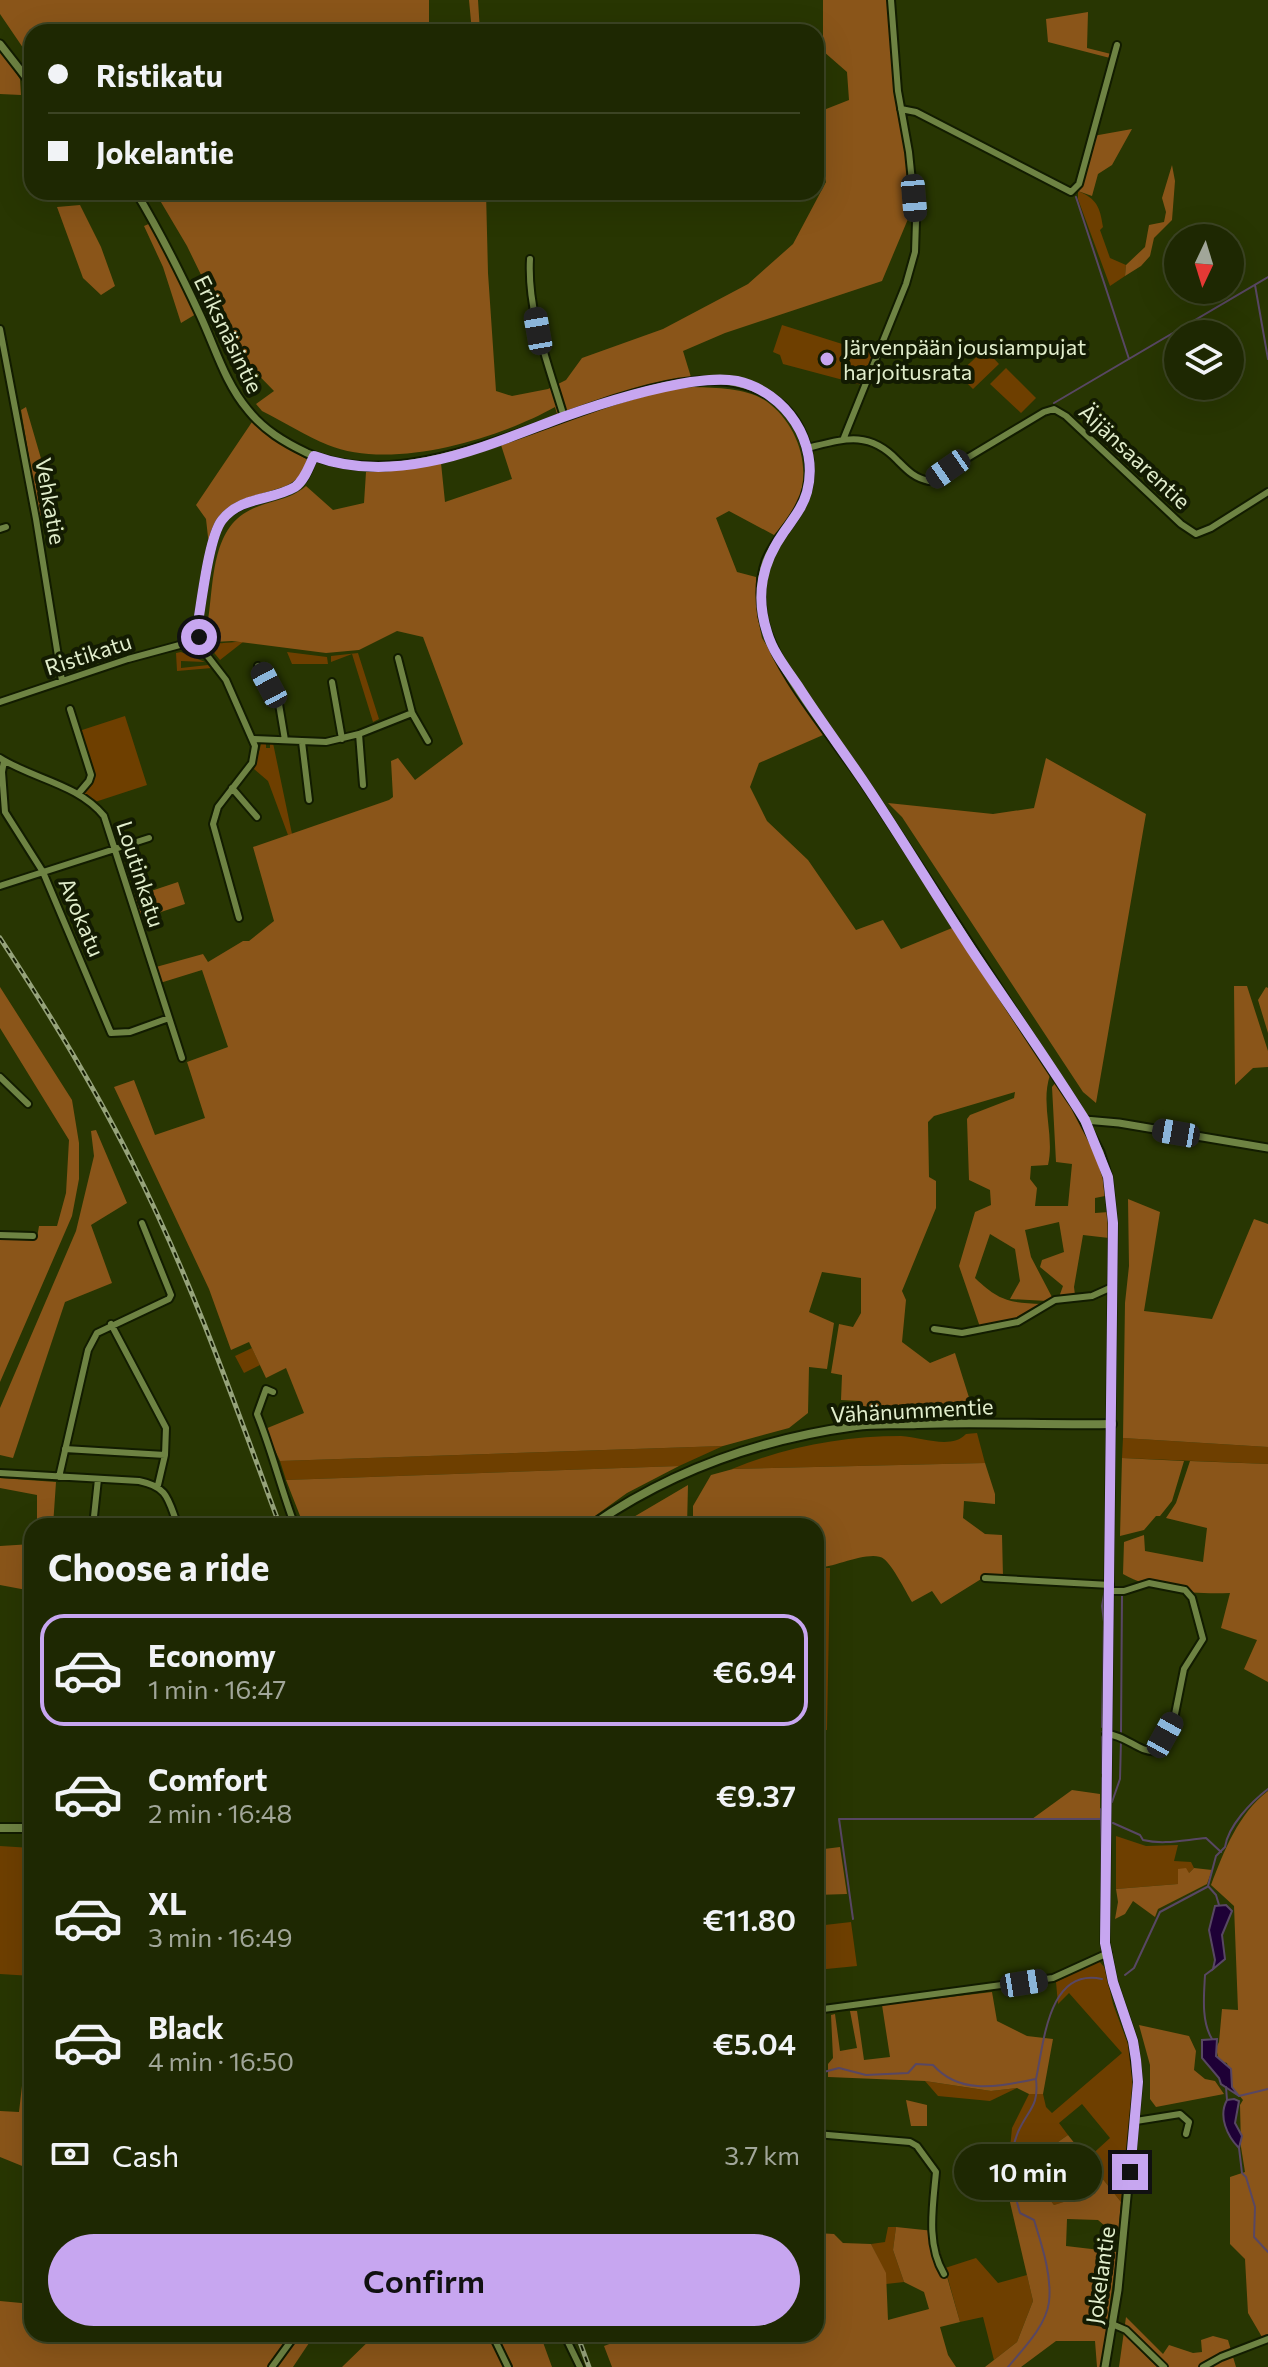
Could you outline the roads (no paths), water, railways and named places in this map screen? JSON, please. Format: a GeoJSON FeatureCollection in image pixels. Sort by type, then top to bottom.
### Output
{"type":"FeatureCollection","features":[{"type":"Feature","properties":{"kind":"main road","name":"Vähänummentie"},"geometry":{"type":"LineString","coordinates":[[602,1518],[662,1482],[718,1459],[797,1436],[858,1426],[1112,1424]]}},
{"type":"Feature","properties":{"kind":"main road"},"geometry":{"type":"LineString","coordinates":[[0,1828],[24,1828]]}},
{"type":"Feature","properties":{"kind":"street"},"geometry":{"type":"LineString","coordinates":[[843,440],[906,284],[915,252],[916,221],[891,29],[891,0]]}},
{"type":"Feature","properties":{"kind":"street"},"geometry":{"type":"LineString","coordinates":[[0,44],[24,75]]}},
{"type":"Feature","properties":{"kind":"street"},"geometry":{"type":"LineString","coordinates":[[901,109],[916,112],[1071,192],[1079,184],[1117,45]]}},
{"type":"Feature","properties":{"kind":"street","name":"Eriksnäsintie"},"geometry":{"type":"LineString","coordinates":[[140,200],[198,311],[223,371],[245,407],[267,429],[314,456],[349,466],[391,467],[456,455],[626,396],[673,385],[720,379],[757,389],[779,402],[799,427],[807,448]]}},
{"type":"Feature","properties":{"kind":"street"},"geometry":{"type":"LineString","coordinates":[[530,259],[529,278],[538,331],[564,417]]}},
{"type":"Feature","properties":{"kind":"street","name":"Vehkatie"},"geometry":{"type":"LineString","coordinates":[[0,329],[36,519],[62,681]]}},
{"type":"Feature","properties":{"kind":"street","name":"Äijänsaarentie"},"geometry":{"type":"LineString","coordinates":[[807,448],[843,440],[869,440],[878,443],[910,473],[929,481],[1054,409],[1066,416],[1181,524],[1196,534],[1268,492]]}},
{"type":"Feature","properties":{"kind":"street","name":"Jokelantie"},"geometry":{"type":"LineString","coordinates":[[807,448],[807,490],[800,509],[766,561],[761,582],[763,616],[768,635],[786,669],[1085,1120],[1100,1152],[1111,1193],[1107,1934],[1113,1982],[1133,2041],[1138,2082],[1118,2290],[1105,2367]]}},
{"type":"Feature","properties":{"kind":"street"},"geometry":{"type":"LineString","coordinates":[[239,918],[213,824],[218,807],[252,763],[254,739],[226,680],[199,645],[196,634],[213,543],[222,520],[247,501],[295,487],[303,479],[314,456]]}},
{"type":"Feature","properties":{"kind":"street"},"geometry":{"type":"LineString","coordinates":[[196,634],[189,635],[187,643],[192,647],[199,645]]}},
{"type":"Feature","properties":{"kind":"street","name":"Ristikatu"},"geometry":{"type":"LineString","coordinates":[[0,702],[187,643]]}},
{"type":"Feature","properties":{"kind":"street"},"geometry":{"type":"LineString","coordinates":[[398,658],[412,713],[428,741]]}},
{"type":"Feature","properties":{"kind":"street"},"geometry":{"type":"LineString","coordinates":[[258,666],[279,704],[285,740]]}},
{"type":"Feature","properties":{"kind":"street"},"geometry":{"type":"LineString","coordinates":[[332,682],[342,739]]}},
{"type":"Feature","properties":{"kind":"street"},"geometry":{"type":"LineString","coordinates":[[70,709],[91,775],[78,794]]}},
{"type":"Feature","properties":{"kind":"street"},"geometry":{"type":"LineString","coordinates":[[254,739],[302,742],[342,739],[412,713]]}},
{"type":"Feature","properties":{"kind":"street"},"geometry":{"type":"LineString","coordinates":[[359,734],[363,785]]}},
{"type":"Feature","properties":{"kind":"street"},"geometry":{"type":"LineString","coordinates":[[302,742],[309,800]]}},
{"type":"Feature","properties":{"kind":"street","name":"Loutinkatu"},"geometry":{"type":"LineString","coordinates":[[2,759],[78,794],[104,816],[182,1058]]}},
{"type":"Feature","properties":{"kind":"street","name":"Avokatu"},"geometry":{"type":"LineString","coordinates":[[2,759],[5,812],[43,872],[111,1033],[130,1032],[169,1018]]}},
{"type":"Feature","properties":{"kind":"street"},"geometry":{"type":"LineString","coordinates":[[232,788],[257,817]]}},
{"type":"Feature","properties":{"kind":"street"},"geometry":{"type":"LineString","coordinates":[[0,886],[149,838]]}},
{"type":"Feature","properties":{"kind":"street"},"geometry":{"type":"LineString","coordinates":[[0,1077],[28,1104]]}},
{"type":"Feature","properties":{"kind":"street"},"geometry":{"type":"LineString","coordinates":[[1085,1120],[1268,1148]]}},
{"type":"Feature","properties":{"kind":"street"},"geometry":{"type":"LineString","coordinates":[[59,1477],[88,1350],[97,1333],[169,1299],[171,1295],[142,1223]]}},
{"type":"Feature","properties":{"kind":"street"},"geometry":{"type":"LineString","coordinates":[[0,1235],[33,1236]]}},
{"type":"Feature","properties":{"kind":"street"},"geometry":{"type":"LineString","coordinates":[[934,1329],[962,1333],[1018,1322],[1055,1300],[1092,1296],[1112,1287]]}},
{"type":"Feature","properties":{"kind":"street"},"geometry":{"type":"LineString","coordinates":[[111,1324],[164,1422],[165,1455],[158,1485]]}},
{"type":"Feature","properties":{"kind":"street"},"geometry":{"type":"LineString","coordinates":[[273,1392],[266,1389],[257,1414],[292,1518]]}},
{"type":"Feature","properties":{"kind":"street"},"geometry":{"type":"LineString","coordinates":[[65,1449],[165,1455]]}},
{"type":"Feature","properties":{"kind":"street"},"geometry":{"type":"LineString","coordinates":[[0,1473],[158,1485],[166,1494],[175,1518]]}},
{"type":"Feature","properties":{"kind":"street"},"geometry":{"type":"LineString","coordinates":[[94,1518],[98,1479]]}},
{"type":"Feature","properties":{"kind":"street"},"geometry":{"type":"LineString","coordinates":[[985,1578],[1124,1591],[1149,1583],[1185,1590],[1192,1598],[1203,1639],[1184,1669],[1174,1719],[1156,1751],[1151,1752],[1123,1737],[1106,1734]]}},
{"type":"Feature","properties":{"kind":"street"},"geometry":{"type":"LineString","coordinates":[[824,2009],[1053,1978],[1108,1953]]}},
{"type":"Feature","properties":{"kind":"street"},"geometry":{"type":"LineString","coordinates":[[1136,2121],[1180,2114],[1189,2122],[1186,2134]]}},
{"type":"Feature","properties":{"kind":"street"},"geometry":{"type":"LineString","coordinates":[[824,2135],[910,2142],[917,2146],[936,2172],[932,2235],[944,2274]]}},
{"type":"Feature","properties":{"kind":"street"},"geometry":{"type":"LineString","coordinates":[[1112,2324],[1126,2330],[1163,2367]]}},
{"type":"Feature","properties":{"kind":"street"},"geometry":{"type":"LineString","coordinates":[[1203,2367],[1268,2339]]}},
{"type":"Feature","properties":{"kind":"street"},"geometry":{"type":"LineString","coordinates":[[272,2367],[290,2342]]}},
{"type":"Feature","properties":{"kind":"street"},"geometry":{"type":"LineString","coordinates":[[496,2342],[508,2367]]}},
{"type":"Feature","properties":{"kind":"street"},"geometry":{"type":"LineString","coordinates":[[568,2342],[580,2367]]}},
{"type":"Feature","properties":{"kind":"waterway"},"geometry":{"type":"LineString","coordinates":[[1076,197],[1129,359]]}},
{"type":"Feature","properties":{"kind":"waterway"},"geometry":{"type":"LineString","coordinates":[[1054,403],[1268,277]]}},
{"type":"Feature","properties":{"kind":"waterway"},"geometry":{"type":"LineString","coordinates":[[1255,285],[1268,359]]}},
{"type":"Feature","properties":{"kind":"waterway"},"geometry":{"type":"LineString","coordinates":[[1102,1727],[1102,1606],[1105,1589]]}},
{"type":"Feature","properties":{"kind":"waterway"},"geometry":{"type":"LineString","coordinates":[[1121,1732],[1122,1595]]}},
{"type":"Feature","properties":{"kind":"waterway"},"geometry":{"type":"LineString","coordinates":[[1102,1732],[1102,1773]]}},
{"type":"Feature","properties":{"kind":"waterway"},"geometry":{"type":"LineString","coordinates":[[1112,1802],[1120,1779],[1121,1740]]}},
{"type":"Feature","properties":{"kind":"waterway"},"geometry":{"type":"LineString","coordinates":[[1102,1778],[1102,1804]]}},
{"type":"Feature","properties":{"kind":"waterway"},"geometry":{"type":"LineString","coordinates":[[1219,1905],[1216,1895],[1208,1886],[1216,1856],[1225,1847],[1241,1815],[1268,1789]]}},
{"type":"Feature","properties":{"kind":"waterway"},"geometry":{"type":"LineString","coordinates":[[1101,1809],[1101,1819]]}},
{"type":"Feature","properties":{"kind":"waterway"},"geometry":{"type":"LineString","coordinates":[[853,1919],[839,1819],[1101,1819],[1102,1920]]}},
{"type":"Feature","properties":{"kind":"waterway"},"geometry":{"type":"LineString","coordinates":[[1113,1823],[1140,1835],[1143,1840],[1174,1842],[1206,1838],[1221,1852]]}},
{"type":"Feature","properties":{"kind":"waterway"},"geometry":{"type":"LineString","coordinates":[[1125,1975],[1134,1968],[1160,1912],[1207,1887]]}},
{"type":"Feature","properties":{"kind":"waterway"},"geometry":{"type":"LineString","coordinates":[[1212,2039],[1206,2024],[1204,1999],[1205,1975],[1213,1969]]}},
{"type":"Feature","properties":{"kind":"waterway"},"geometry":{"type":"LineString","coordinates":[[824,2072],[839,2068],[866,2075],[908,2073],[916,2064],[933,2065],[944,2075],[968,2085],[995,2086],[1036,2079],[1046,2028],[1059,1996],[1070,1984],[1084,1978],[1102,1979]]}},
{"type":"Feature","properties":{"kind":"waterway"},"geometry":{"type":"LineString","coordinates":[[1008,2367],[1039,2328],[1047,2311],[1050,2292],[1048,2271],[1034,2220],[1020,2213],[1012,2172],[1018,2132],[1035,2102],[1036,2079]]}},
{"type":"Feature","properties":{"kind":"waterway"},"geometry":{"type":"LineString","coordinates":[[1226,2087],[1227,2100]]}},
{"type":"Feature","properties":{"kind":"waterway"},"geometry":{"type":"LineString","coordinates":[[1239,2096],[1268,2089]]}},
{"type":"Feature","properties":{"kind":"waterway"},"geometry":{"type":"LineString","coordinates":[[1239,2148],[1242,2173],[1255,2207],[1254,2237],[1268,2252]]}},
{"type":"Feature","properties":{"kind":"railway"},"geometry":{"type":"LineString","coordinates":[[0,938],[86,1077],[154,1208],[212,1343],[277,1518]]}},
{"type":"Feature","properties":{"kind":"railway"},"geometry":{"type":"LineString","coordinates":[[580,2342],[589,2367]]}},
{"type":"Feature","properties":{"kind":"place","name":"Järvenpään jousiampujat harjoitusrata"},"geometry":{"type":"Point","coordinates":[827,359]}}]}
